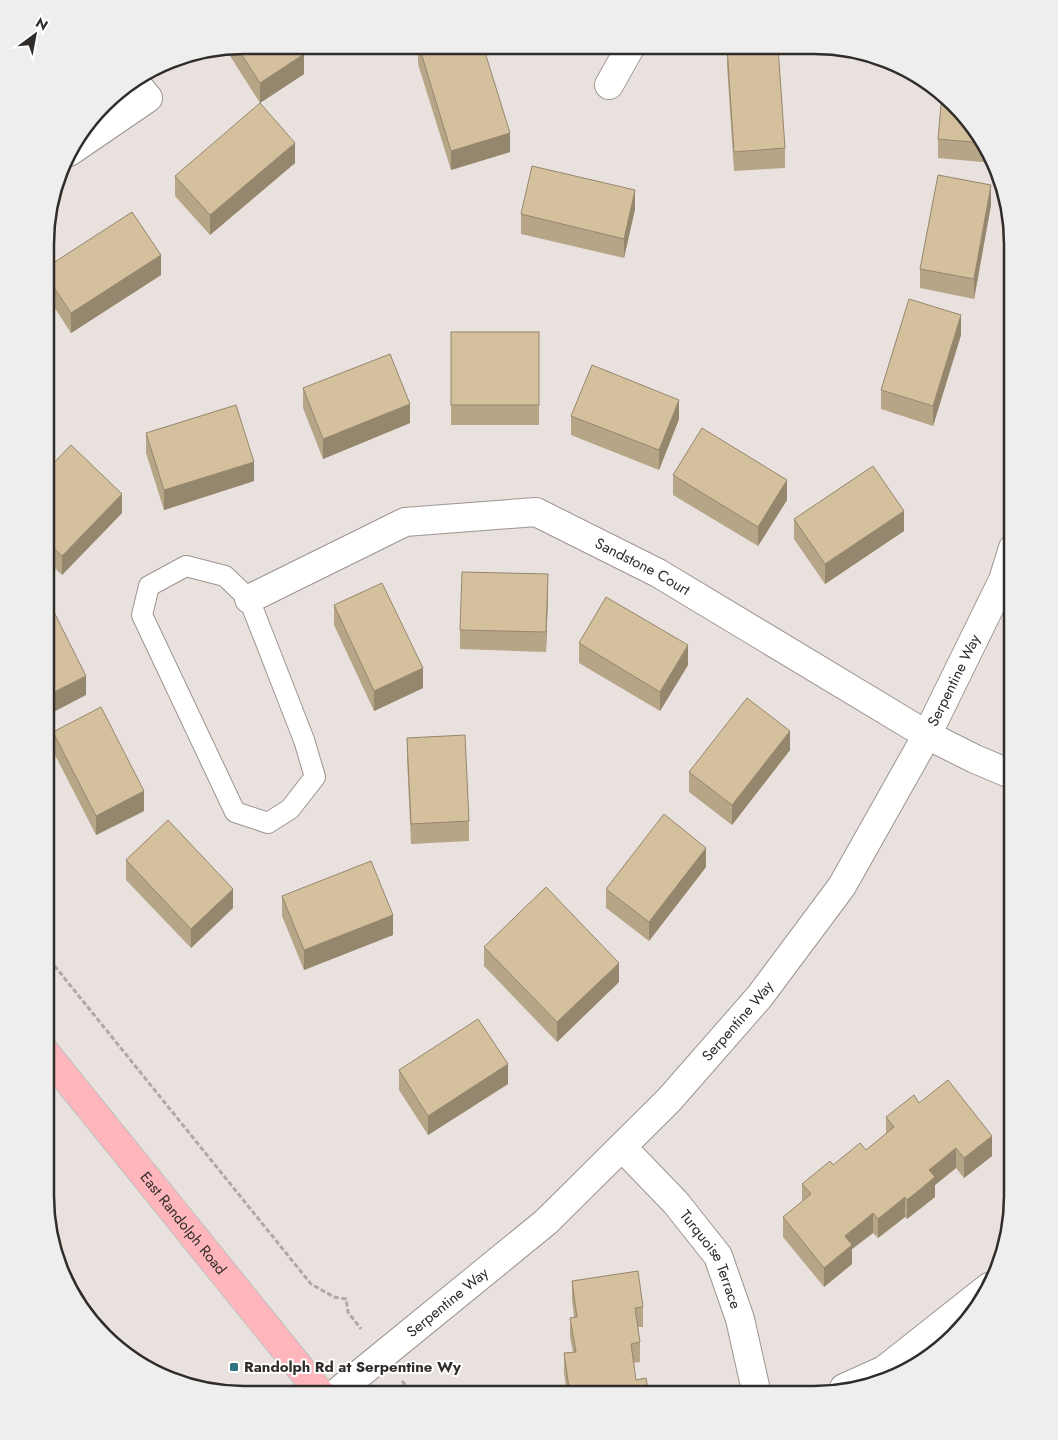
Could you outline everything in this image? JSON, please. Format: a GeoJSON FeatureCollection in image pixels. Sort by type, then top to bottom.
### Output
{"type":"FeatureCollection","features":[{"type":"Feature","properties":{"kind":"main road","name":"East Randolph Road"},"geometry":{"type":"LineString","coordinates":[[54,1063],[315,1386]]}},
{"type":"Feature","properties":{"kind":"street"},"geometry":{"type":"LineString","coordinates":[[609,85],[626,54]]}},
{"type":"Feature","properties":{"kind":"street"},"geometry":{"type":"LineString","coordinates":[[83,142],[148,98],[138,86]]}},
{"type":"Feature","properties":{"kind":"street","name":"Sandstone Court"},"geometry":{"type":"LineString","coordinates":[[249,599],[405,522],[536,512],[658,573],[927,735],[975,760],[1004,771]]}},
{"type":"Feature","properties":{"kind":"street","name":"Serpentine Way"},"geometry":{"type":"LineString","coordinates":[[345,1386],[546,1222],[669,1100],[760,996],[842,886],[927,735],[1004,577]]}},
{"type":"Feature","properties":{"kind":"street","name":"Turquoise Terrace"},"geometry":{"type":"LineString","coordinates":[[622,1147],[676,1203],[718,1256],[740,1318],[755,1386]]}},
{"type":"Feature","properties":{"kind":"street"},"geometry":{"type":"LineString","coordinates":[[860,1381],[884,1370],[974,1299]]}},
{"type":"Feature","properties":{"kind":"lane"},"geometry":{"type":"LineString","coordinates":[[186,566],[225,576],[249,599],[304,740],[315,776],[290,810],[268,823],[236,812],[142,615],[149,586],[186,566]]}},
{"type":"Feature","properties":{"kind":"path"},"geometry":{"type":"LineString","coordinates":[[54,965],[310,1284],[334,1297],[346,1299],[348,1312],[406,1386]]}},
{"type":"Feature","properties":{"kind":"building"},"geometry":{"type":"Polygon","coordinates":[[[241,54],[304,54],[260,83],[241,54]]]}},
{"type":"Feature","properties":{"kind":"building"},"geometry":{"type":"Polygon","coordinates":[[[421,54],[485,54],[510,133],[451,151],[421,54]]]}},
{"type":"Feature","properties":{"kind":"building"},"geometry":{"type":"Polygon","coordinates":[[[727,54],[778,54],[785,148],[734,152],[727,54]]]}},
{"type":"Feature","properties":{"kind":"building"},"geometry":{"type":"Polygon","coordinates":[[[260,103],[295,143],[210,215],[175,176],[260,103]]]}},
{"type":"Feature","properties":{"kind":"building"},"geometry":{"type":"Polygon","coordinates":[[[941,103],[949,109],[975,142],[938,139],[941,103]]]}},
{"type":"Feature","properties":{"kind":"building"},"geometry":{"type":"Polygon","coordinates":[[[532,166],[635,190],[624,239],[521,214],[532,166]]]}},
{"type":"Feature","properties":{"kind":"building"},"geometry":{"type":"Polygon","coordinates":[[[938,175],[991,185],[974,279],[920,269],[938,175]]]}},
{"type":"Feature","properties":{"kind":"building"},"geometry":{"type":"Polygon","coordinates":[[[132,212],[161,255],[71,313],[54,288],[54,262],[132,212]]]}},
{"type":"Feature","properties":{"kind":"building"},"geometry":{"type":"Polygon","coordinates":[[[909,299],[961,315],[933,406],[881,390],[909,299]]]}},
{"type":"Feature","properties":{"kind":"building"},"geometry":{"type":"Polygon","coordinates":[[[451,332],[539,332],[539,405],[451,405],[451,332]]]}},
{"type":"Feature","properties":{"kind":"building"},"geometry":{"type":"Polygon","coordinates":[[[390,354],[410,404],[323,439],[303,388],[390,354]]]}},
{"type":"Feature","properties":{"kind":"building"},"geometry":{"type":"Polygon","coordinates":[[[592,365],[679,400],[659,450],[571,416],[592,365]]]}},
{"type":"Feature","properties":{"kind":"building"},"geometry":{"type":"Polygon","coordinates":[[[236,405],[254,462],[164,490],[146,433],[236,405]]]}},
{"type":"Feature","properties":{"kind":"building"},"geometry":{"type":"Polygon","coordinates":[[[702,428],[787,480],[758,527],[673,475],[702,428]]]}},
{"type":"Feature","properties":{"kind":"building"},"geometry":{"type":"Polygon","coordinates":[[[71,445],[122,494],[62,556],[54,548],[54,463],[71,445]]]}},
{"type":"Feature","properties":{"kind":"building"},"geometry":{"type":"Polygon","coordinates":[[[873,466],[904,511],[825,564],[794,519],[873,466]]]}},
{"type":"Feature","properties":{"kind":"building"},"geometry":{"type":"Polygon","coordinates":[[[462,572],[548,574],[546,632],[460,630],[462,572]]]}},
{"type":"Feature","properties":{"kind":"building"},"geometry":{"type":"Polygon","coordinates":[[[382,583],[423,668],[374,691],[334,605],[382,583]]]}},
{"type":"Feature","properties":{"kind":"building"},"geometry":{"type":"Polygon","coordinates":[[[606,597],[688,645],[660,692],[579,643],[606,597]]]}},
{"type":"Feature","properties":{"kind":"building"},"geometry":{"type":"Polygon","coordinates":[[[54,612],[86,676],[54,692],[54,612]]]}},
{"type":"Feature","properties":{"kind":"building"},"geometry":{"type":"Polygon","coordinates":[[[747,698],[790,731],[732,805],[689,772],[747,698]]]}},
{"type":"Feature","properties":{"kind":"building"},"geometry":{"type":"Polygon","coordinates":[[[101,707],[144,791],[96,816],[54,731],[101,707]]]}},
{"type":"Feature","properties":{"kind":"building"},"geometry":{"type":"Polygon","coordinates":[[[465,735],[469,821],[411,824],[407,738],[465,735]]]}},
{"type":"Feature","properties":{"kind":"building"},"geometry":{"type":"Polygon","coordinates":[[[664,814],[706,848],[649,922],[606,889],[664,814]]]}},
{"type":"Feature","properties":{"kind":"building"},"geometry":{"type":"Polygon","coordinates":[[[168,820],[233,889],[191,929],[126,860],[168,820]]]}},
{"type":"Feature","properties":{"kind":"building"},"geometry":{"type":"Polygon","coordinates":[[[371,861],[393,915],[304,950],[282,896],[371,861]]]}},
{"type":"Feature","properties":{"kind":"building"},"geometry":{"type":"Polygon","coordinates":[[[546,887],[619,963],[557,1022],[484,947],[546,887]]]}},
{"type":"Feature","properties":{"kind":"building"},"geometry":{"type":"Polygon","coordinates":[[[478,1019],[508,1064],[428,1116],[399,1070],[478,1019]]]}},
{"type":"Feature","properties":{"kind":"building"},"geometry":{"type":"Polygon","coordinates":[[[948,1080],[992,1136],[964,1158],[956,1148],[929,1170],[935,1177],[907,1200],[905,1197],[878,1219],[873,1213],[845,1236],[852,1245],[824,1268],[783,1217],[811,1194],[802,1184],[830,1161],[833,1165],[860,1143],[866,1150],[894,1127],[886,1117],[914,1095],[919,1103],[948,1080]]]}},
{"type":"Feature","properties":{"kind":"building"},"geometry":{"type":"Polygon","coordinates":[[[638,1271],[643,1307],[635,1308],[640,1342],[631,1344],[636,1380],[646,1378],[647,1386],[569,1386],[564,1353],[576,1352],[570,1318],[577,1317],[572,1281],[638,1271]]]}},
{"type":"Feature","properties":{"kind":"place","name":"Randolph Rd at Serpentine Wy"},"geometry":{"type":"Point","coordinates":[234,1367]}}]}
